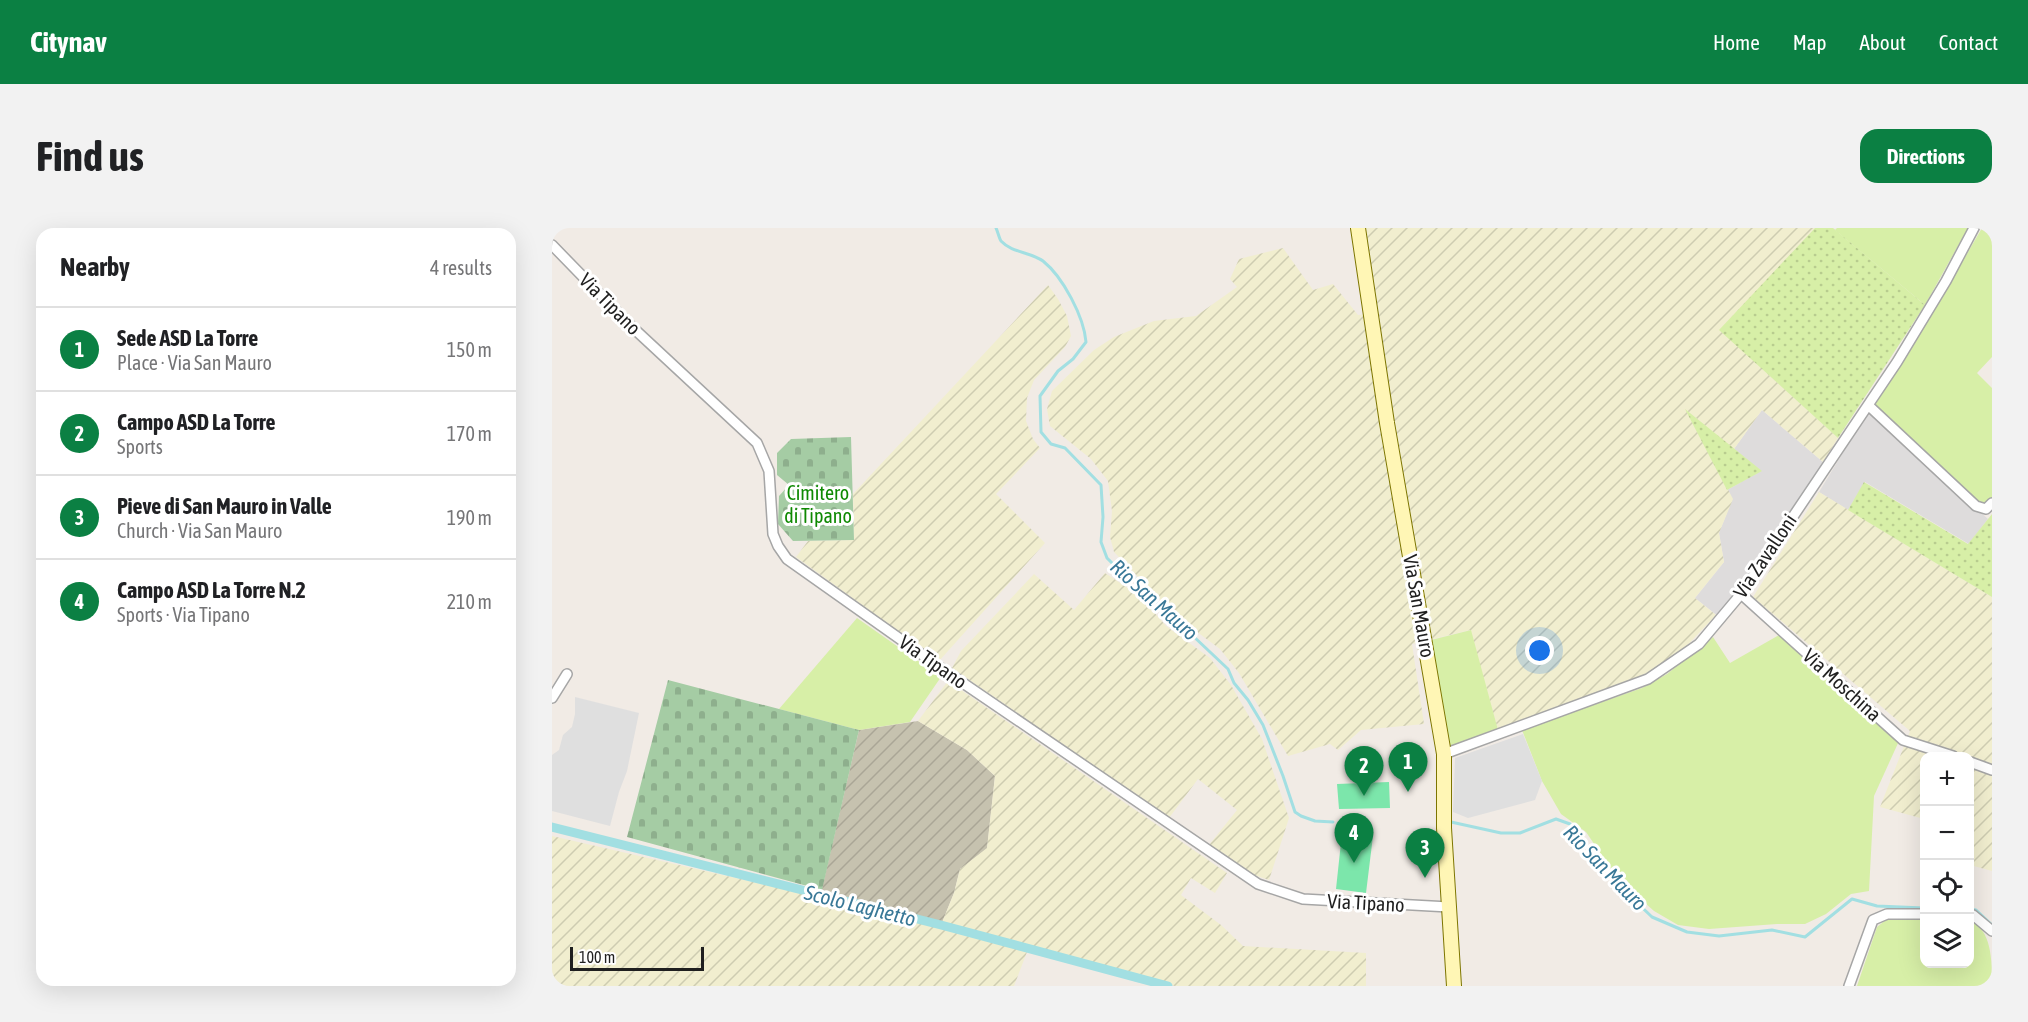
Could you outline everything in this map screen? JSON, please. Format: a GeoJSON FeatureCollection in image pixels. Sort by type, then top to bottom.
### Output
{"type":"FeatureCollection","features":[{"type":"Feature","properties":{"kind":"main road","name":"Via San Mauro"},"geometry":{"type":"LineString","coordinates":[[1358,228],[1387,423],[1444,754],[1444,828],[1454,986]]}},
{"type":"Feature","properties":{"kind":"street","name":"Via Zavalloni"},"geometry":{"type":"LineString","coordinates":[[1444,754],[1648,680],[1699,644],[1741,594],[1898,362],[1974,228]]}},
{"type":"Feature","properties":{"kind":"street","name":"Via Tipano"},"geometry":{"type":"LineString","coordinates":[[552,245],[630,325],[757,443],[762,450],[769,471],[773,534],[787,559],[941,668],[1258,884],[1303,899],[1449,907]]}},
{"type":"Feature","properties":{"kind":"street"},"geometry":{"type":"LineString","coordinates":[[1868,405],[1976,506],[1986,509],[1992,503]]}},
{"type":"Feature","properties":{"kind":"street","name":"Via Moschina"},"geometry":{"type":"LineString","coordinates":[[1741,594],[1903,740],[1940,752]]}},
{"type":"Feature","properties":{"kind":"street"},"geometry":{"type":"LineString","coordinates":[[552,698],[567,674]]}},
{"type":"Feature","properties":{"kind":"street"},"geometry":{"type":"LineString","coordinates":[[1974,763],[1992,770]]}},
{"type":"Feature","properties":{"kind":"street"},"geometry":{"type":"LineString","coordinates":[[1849,986],[1873,920],[1887,914],[1920,914]]}},
{"type":"Feature","properties":{"kind":"street"},"geometry":{"type":"LineString","coordinates":[[1974,916],[1992,931]]}},
{"type":"Feature","properties":{"kind":"shaded area"},"geometry":{"type":"Polygon","coordinates":[[[1363,228],[1815,228],[1720,330],[1838,438],[1823,462],[1762,410],[1734,449],[1686,410],[1733,499],[1719,533],[1724,562],[1695,598],[1716,615],[1681,652],[1643,677],[1498,730],[1470,630],[1412,644],[1424,724],[1361,730],[1338,750],[1330,744],[1288,756],[1239,673],[1220,649],[1177,617],[1114,552],[1110,537],[1112,511],[1108,481],[1091,459],[1050,426],[1047,409],[1052,391],[1094,350],[1114,337],[1154,321],[1196,316],[1237,287],[1230,279],[1239,259],[1283,248],[1313,290],[1333,284],[1358,315],[1376,313],[1363,228]]]}},
{"type":"Feature","properties":{"kind":"shaded area"},"geometry":{"type":"Polygon","coordinates":[[[1048,285],[1067,316],[1071,336],[1065,347],[1034,380],[1027,398],[1026,421],[1033,439],[1040,448],[996,494],[1045,543],[939,661],[796,557],[808,541],[854,540],[853,494],[1048,285]]]}},
{"type":"Feature","properties":{"kind":"shaded area"},"geometry":{"type":"Polygon","coordinates":[[[1762,410],[1823,462],[1742,588],[1719,617],[1695,598],[1724,562],[1719,533],[1732,500],[1727,490],[1761,471],[1734,449],[1762,410]]]}},
{"type":"Feature","properties":{"kind":"shaded area"},"geometry":{"type":"Polygon","coordinates":[[[1869,410],[1988,519],[1969,544],[1865,482],[1848,510],[1819,492],[1869,410]]]}},
{"type":"Feature","properties":{"kind":"shaded area"},"geometry":{"type":"Polygon","coordinates":[[[1819,492],[1992,597],[1992,871],[1974,866],[1974,752],[1920,752],[1920,818],[1880,807],[1910,731],[1753,597],[1819,492]]]}},
{"type":"Feature","properties":{"kind":"shaded area"},"geometry":{"type":"Polygon","coordinates":[[[1105,573],[1140,596],[1166,626],[1210,658],[1231,685],[1262,739],[1289,818],[1269,880],[1251,874],[1209,845],[1237,810],[1198,779],[1169,818],[952,668],[961,651],[1034,574],[1074,610],[1105,573]]]}},
{"type":"Feature","properties":{"kind":"shaded area"},"geometry":{"type":"Polygon","coordinates":[[[948,681],[1227,873],[1215,893],[1191,878],[1181,895],[1221,925],[1243,946],[1366,953],[1366,986],[1175,986],[1027,952],[1014,986],[552,986],[552,836],[941,925],[954,893],[960,869],[987,848],[995,776],[967,750],[918,721],[948,681]]]}},
{"type":"Feature","properties":{"kind":"shaded area"},"geometry":{"type":"Polygon","coordinates":[[[575,697],[639,713],[627,771],[610,826],[552,811],[552,755],[559,750],[563,735],[572,727],[575,697]]]}},
{"type":"Feature","properties":{"kind":"shaded area"},"geometry":{"type":"Polygon","coordinates":[[[918,721],[967,750],[995,776],[987,849],[960,869],[954,893],[941,925],[820,897],[859,730],[918,721]]]}},
{"type":"Feature","properties":{"kind":"shaded area"},"geometry":{"type":"Polygon","coordinates":[[[1523,734],[1542,781],[1535,800],[1468,818],[1453,812],[1455,758],[1523,734]]]}},
{"type":"Feature","properties":{"kind":"green space"},"geometry":{"type":"Polygon","coordinates":[[[1815,228],[1833,228],[1925,305],[1838,438],[1719,330],[1815,228]]]}},
{"type":"Feature","properties":{"kind":"green space"},"geometry":{"type":"Polygon","coordinates":[[[1837,228],[1968,228],[1925,305],[1835,230],[1837,228]]]}},
{"type":"Feature","properties":{"kind":"green space"},"geometry":{"type":"Polygon","coordinates":[[[1982,228],[1992,237],[1992,357],[1977,373],[1992,388],[1992,500],[1985,507],[1872,406],[1926,324],[1982,228]]]}},
{"type":"Feature","properties":{"kind":"green space"},"geometry":{"type":"Polygon","coordinates":[[[1685,409],[1762,471],[1727,490],[1685,409]]]}},
{"type":"Feature","properties":{"kind":"green space","name":"Cimitero di Tipano"},"geometry":{"type":"Polygon","coordinates":[[[851,437],[854,540],[793,541],[778,524],[779,496],[789,485],[777,475],[777,453],[791,439],[851,437]]]}},
{"type":"Feature","properties":{"kind":"green space"},"geometry":{"type":"Polygon","coordinates":[[[1864,482],[1968,544],[1992,514],[1992,597],[1848,510],[1864,482]]]}},
{"type":"Feature","properties":{"kind":"green space"},"geometry":{"type":"Polygon","coordinates":[[[857,618],[941,677],[910,722],[859,730],[779,709],[857,618]]]}},
{"type":"Feature","properties":{"kind":"green space"},"geometry":{"type":"Polygon","coordinates":[[[1471,630],[1498,730],[1447,747],[1431,640],[1471,630]]]}},
{"type":"Feature","properties":{"kind":"green space"},"geometry":{"type":"Polygon","coordinates":[[[1781,634],[1899,741],[1874,796],[1869,891],[1851,894],[1826,914],[1805,924],[1709,929],[1678,925],[1654,911],[1618,879],[1586,832],[1561,814],[1542,781],[1522,730],[1642,688],[1667,674],[1713,637],[1730,663],[1781,634]]]}},
{"type":"Feature","properties":{"kind":"green space"},"geometry":{"type":"Polygon","coordinates":[[[668,680],[859,730],[822,890],[627,837],[668,680]]]}},
{"type":"Feature","properties":{"kind":"green space"},"geometry":{"type":"Polygon","coordinates":[[[1389,782],[1390,808],[1339,809],[1337,784],[1389,782]]]}},
{"type":"Feature","properties":{"kind":"green space"},"geometry":{"type":"Polygon","coordinates":[[[1342,833],[1373,836],[1366,893],[1336,889],[1342,833]]]}},
{"type":"Feature","properties":{"kind":"green space"},"geometry":{"type":"Polygon","coordinates":[[[1920,918],[1920,968],[1974,968],[1974,923],[1977,925],[1983,931],[1989,947],[1992,986],[1857,986],[1877,927],[1887,919],[1920,918]]]}},
{"type":"Feature","properties":{"kind":"waterway","name":"Rio San Mauro"},"geometry":{"type":"LineString","coordinates":[[996,228],[1000,240],[1005,245],[1038,258],[1051,268],[1065,287],[1081,321],[1086,342],[1073,359],[1058,371],[1040,396],[1041,432],[1051,444],[1065,448],[1101,485],[1103,517],[1101,542],[1107,558],[1116,567],[1132,575],[1177,626],[1192,635],[1228,669],[1234,683],[1248,700],[1263,725],[1295,812],[1315,821],[1333,822]]}},
{"type":"Feature","properties":{"kind":"waterway","name":"Rio San Mauro"},"geometry":{"type":"LineString","coordinates":[[1451,822],[1501,833],[1520,833],[1556,819],[1570,824],[1605,872],[1652,917],[1687,932],[1719,936],[1772,930],[1805,937],[1852,899],[1877,906],[1920,908]]}},
{"type":"Feature","properties":{"kind":"waterway","name":"Scolo Laghetto"},"geometry":{"type":"LineString","coordinates":[[552,827],[941,925],[1168,986]]}},
{"type":"Feature","properties":{"kind":"waterway","name":"Rio San Mauro"},"geometry":{"type":"LineString","coordinates":[[1974,910],[1992,925]]}},
{"type":"Feature","properties":{"kind":"place","name":"Sede ASD La Torre"},"geometry":{"type":"Point","coordinates":[1408,792]}},
{"type":"Feature","properties":{"kind":"place","name":"Campo ASD La Torre"},"geometry":{"type":"Point","coordinates":[1364,796]}},
{"type":"Feature","properties":{"kind":"place","name":"Campo ASD La Torre N.2"},"geometry":{"type":"Point","coordinates":[1354,863]}},
{"type":"Feature","properties":{"kind":"place","name":"Pieve di San Mauro in Valle"},"geometry":{"type":"Point","coordinates":[1425,878]}}]}
